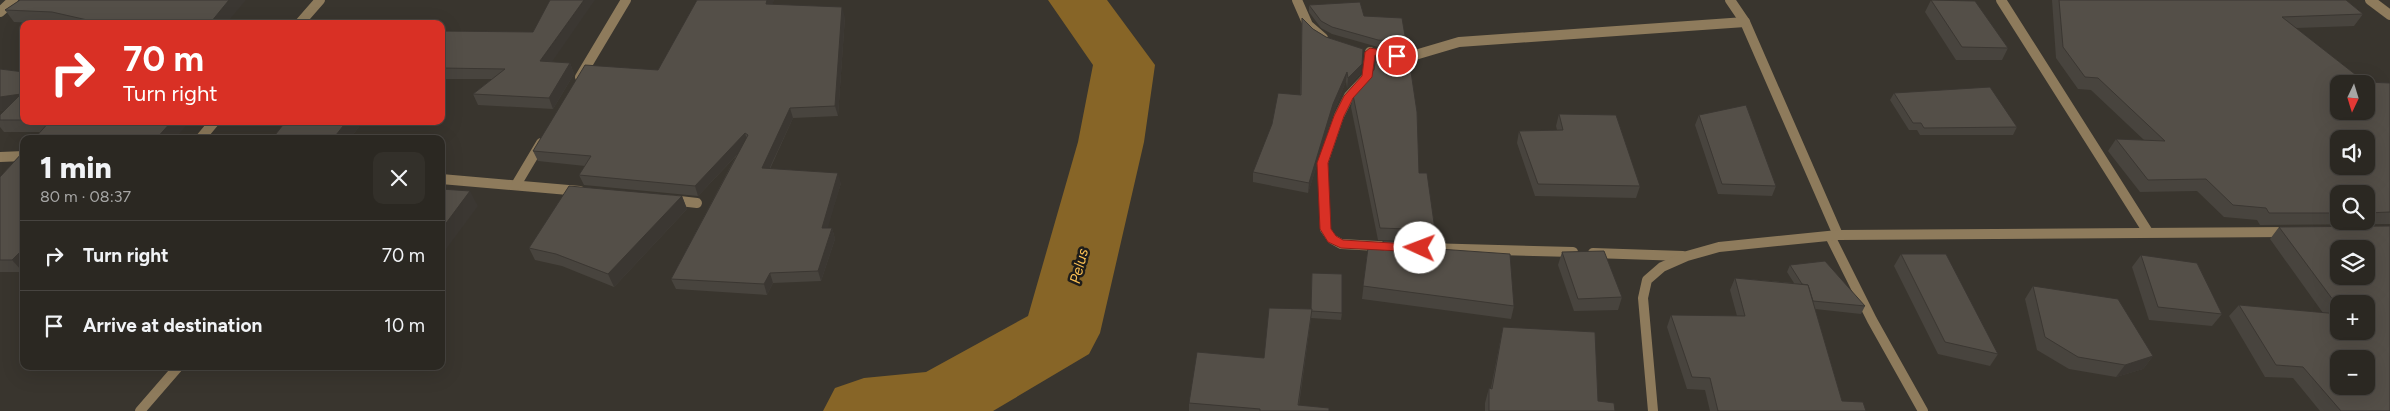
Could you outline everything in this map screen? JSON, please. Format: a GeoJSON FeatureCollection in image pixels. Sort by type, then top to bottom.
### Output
{"type":"FeatureCollection","features":[{"type":"Feature","properties":{"kind":"street"},"geometry":{"type":"LineString","coordinates":[[0,12],[13,0]]}},
{"type":"Feature","properties":{"kind":"street"},"geometry":{"type":"LineString","coordinates":[[302,20],[320,0]]}},
{"type":"Feature","properties":{"kind":"street"},"geometry":{"type":"LineString","coordinates":[[577,82],[626,0]]}},
{"type":"Feature","properties":{"kind":"street"},"geometry":{"type":"LineString","coordinates":[[1298,0],[1308,24],[1332,44]]}},
{"type":"Feature","properties":{"kind":"street"},"geometry":{"type":"LineString","coordinates":[[1730,0],[1745,22],[1834,236],[1872,320],[1923,411]]}},
{"type":"Feature","properties":{"kind":"street"},"geometry":{"type":"LineString","coordinates":[[2001,0],[2148,232]]}},
{"type":"Feature","properties":{"kind":"street"},"geometry":{"type":"LineString","coordinates":[[2370,0],[2390,15]]}},
{"type":"Feature","properties":{"kind":"street"},"geometry":{"type":"LineString","coordinates":[[1687,256],[1382,247],[1341,244],[1332,239],[1325,229],[1323,163],[1339,116],[1349,96],[1367,77],[1375,52],[1407,57],[1422,55],[1443,45],[1459,42],[1745,22]]}},
{"type":"Feature","properties":{"kind":"street"},"geometry":{"type":"LineString","coordinates":[[203,135],[212,125]]}},
{"type":"Feature","properties":{"kind":"street"},"geometry":{"type":"LineString","coordinates":[[516,185],[547,134]]}},
{"type":"Feature","properties":{"kind":"street"},"geometry":{"type":"LineString","coordinates":[[0,157],[20,159]]}},
{"type":"Feature","properties":{"kind":"street"},"geometry":{"type":"LineString","coordinates":[[445,179],[592,192]]}},
{"type":"Feature","properties":{"kind":"street"},"geometry":{"type":"LineString","coordinates":[[658,199],[696,203]]}},
{"type":"Feature","properties":{"kind":"street"},"geometry":{"type":"LineString","coordinates":[[1653,411],[1643,298],[1647,280],[1662,267],[1687,256],[1719,247],[1834,236],[1878,234],[2300,232]]}},
{"type":"Feature","properties":{"kind":"street"},"geometry":{"type":"LineString","coordinates":[[140,411],[175,370]]}},
{"type":"Feature","properties":{"kind":"building"},"geometry":{"type":"Polygon","coordinates":[[[20,0],[229,0],[213,20],[87,20],[52,12],[5,10],[20,0]]]}},
{"type":"Feature","properties":{"kind":"building"},"geometry":{"type":"Polygon","coordinates":[[[550,0],[584,0],[540,61],[570,63],[549,98],[473,94],[505,69],[445,68],[445,31],[533,32],[550,0]]]}},
{"type":"Feature","properties":{"kind":"building"},"geometry":{"type":"Polygon","coordinates":[[[697,0],[767,0],[766,4],[842,7],[835,106],[790,108],[762,168],[838,173],[822,228],[832,228],[818,271],[770,273],[764,284],[671,279],[748,135],[745,133],[695,186],[579,175],[591,156],[533,151],[585,65],[658,70],[697,0]]]}},
{"type":"Feature","properties":{"kind":"building"},"geometry":{"type":"Polygon","coordinates":[[[1931,0],[1975,1],[2008,48],[1962,47],[1931,0]]]}},
{"type":"Feature","properties":{"kind":"building"},"geometry":{"type":"Polygon","coordinates":[[[2059,0],[2346,0],[2363,14],[2282,17],[2356,75],[2330,75],[2330,120],[2375,120],[2375,82],[2390,83],[2390,212],[2375,213],[2375,185],[2330,185],[2330,213],[2269,213],[2266,208],[2233,205],[2206,179],[2148,180],[2116,139],[2165,141],[2098,78],[2085,77],[2063,47],[2059,0]]]}},
{"type":"Feature","properties":{"kind":"building"},"geometry":{"type":"Polygon","coordinates":[[[1360,2],[1364,16],[1402,18],[1406,42],[1378,40],[1332,27],[1321,21],[1309,5],[1360,2]]]}},
{"type":"Feature","properties":{"kind":"building"},"geometry":{"type":"Polygon","coordinates":[[[1302,18],[1313,29],[1326,37],[1363,49],[1362,64],[1348,78],[1347,72],[1333,104],[1309,183],[1253,172],[1272,124],[1278,93],[1301,95],[1302,18]]]}},
{"type":"Feature","properties":{"kind":"building"},"geometry":{"type":"Polygon","coordinates":[[[1377,50],[1408,52],[1417,112],[1419,173],[1427,173],[1435,230],[1380,228],[1353,95],[1356,89],[1374,70],[1377,50]]]}},
{"type":"Feature","properties":{"kind":"building"},"geometry":{"type":"Polygon","coordinates":[[[0,69],[20,72],[20,94],[0,97],[0,69]]]}},
{"type":"Feature","properties":{"kind":"building"},"geometry":{"type":"Polygon","coordinates":[[[1990,87],[2017,127],[1924,128],[1921,123],[1913,123],[1894,93],[1990,87]]]}},
{"type":"Feature","properties":{"kind":"building"},"geometry":{"type":"Polygon","coordinates":[[[20,95],[20,120],[0,120],[0,115],[20,95]]]}},
{"type":"Feature","properties":{"kind":"building"},"geometry":{"type":"Polygon","coordinates":[[[1746,105],[1776,186],[1722,184],[1699,115],[1746,105]]]}},
{"type":"Feature","properties":{"kind":"building"},"geometry":{"type":"Polygon","coordinates":[[[1559,114],[1616,115],[1640,186],[1538,184],[1519,131],[1563,130],[1559,114]]]}},
{"type":"Feature","properties":{"kind":"building"},"geometry":{"type":"Polygon","coordinates":[[[46,125],[168,125],[160,135],[38,135],[46,125]]]}},
{"type":"Feature","properties":{"kind":"building"},"geometry":{"type":"Polygon","coordinates":[[[283,125],[344,125],[336,135],[275,135],[283,125]]]}},
{"type":"Feature","properties":{"kind":"building"},"geometry":{"type":"Polygon","coordinates":[[[20,155],[20,252],[12,260],[0,260],[0,177],[20,155]]]}},
{"type":"Feature","properties":{"kind":"building"},"geometry":{"type":"Polygon","coordinates":[[[569,186],[682,196],[608,274],[556,254],[529,248],[569,186]]]}},
{"type":"Feature","properties":{"kind":"building"},"geometry":{"type":"Polygon","coordinates":[[[445,189],[470,191],[445,225],[445,189]]]}},
{"type":"Feature","properties":{"kind":"building"},"geometry":{"type":"Polygon","coordinates":[[[2375,226],[2390,226],[2390,411],[2341,411],[2303,367],[2276,365],[2239,305],[2330,313],[2330,340],[2375,340],[2375,295],[2330,296],[2279,227],[2330,227],[2330,230],[2375,230],[2375,226]]]}},
{"type":"Feature","properties":{"kind":"building"},"geometry":{"type":"Polygon","coordinates":[[[1383,241],[1438,243],[1439,249],[1510,254],[1514,306],[1363,286],[1368,248],[1384,250],[1383,241]]]}},
{"type":"Feature","properties":{"kind":"building"},"geometry":{"type":"Polygon","coordinates":[[[1604,251],[1622,297],[1578,299],[1562,252],[1604,251]]]}},
{"type":"Feature","properties":{"kind":"building"},"geometry":{"type":"Polygon","coordinates":[[[1901,254],[1946,254],[1998,354],[1945,342],[1901,254]]]}},
{"type":"Feature","properties":{"kind":"building"},"geometry":{"type":"Polygon","coordinates":[[[2141,255],[2197,263],[2222,314],[2158,307],[2141,255]]]}},
{"type":"Feature","properties":{"kind":"building"},"geometry":{"type":"Polygon","coordinates":[[[1825,261],[1865,306],[1813,301],[1808,285],[1802,284],[1790,265],[1825,261]]]}},
{"type":"Feature","properties":{"kind":"building"},"geometry":{"type":"Polygon","coordinates":[[[1312,273],[1342,274],[1342,313],[1311,311],[1312,273]]]}},
{"type":"Feature","properties":{"kind":"building"},"geometry":{"type":"Polygon","coordinates":[[[1735,278],[1808,285],[1842,401],[1863,402],[1866,411],[1718,411],[1710,378],[1692,377],[1671,315],[1745,316],[1735,278]]]}},
{"type":"Feature","properties":{"kind":"building"},"geometry":{"type":"Polygon","coordinates":[[[2033,286],[2118,299],[2153,356],[2125,365],[2078,357],[2045,337],[2033,286]]]}},
{"type":"Feature","properties":{"kind":"building"},"geometry":{"type":"Polygon","coordinates":[[[1269,308],[1312,309],[1298,405],[1329,408],[1329,411],[1260,411],[1260,409],[1189,403],[1197,352],[1264,358],[1269,308]]]}},
{"type":"Feature","properties":{"kind":"building"},"geometry":{"type":"Polygon","coordinates":[[[1503,327],[1595,332],[1598,401],[1614,403],[1615,411],[1489,411],[1489,388],[1492,389],[1503,327]]]}},
{"type":"Feature","properties":{"kind":"waterway","name":"Pelus"},"geometry":{"type":"LineString","coordinates":[[864,411],[940,403],[1062,333],[1111,142],[1124,65],[1077,0]]}},
{"type":"Feature","properties":{"kind":"route"},"geometry":{"type":"LineString","coordinates":[[1397,56],[1370,52],[1367,77],[1349,96],[1339,116],[1323,163],[1325,229],[1332,239],[1341,244],[1420,248]]}}]}
